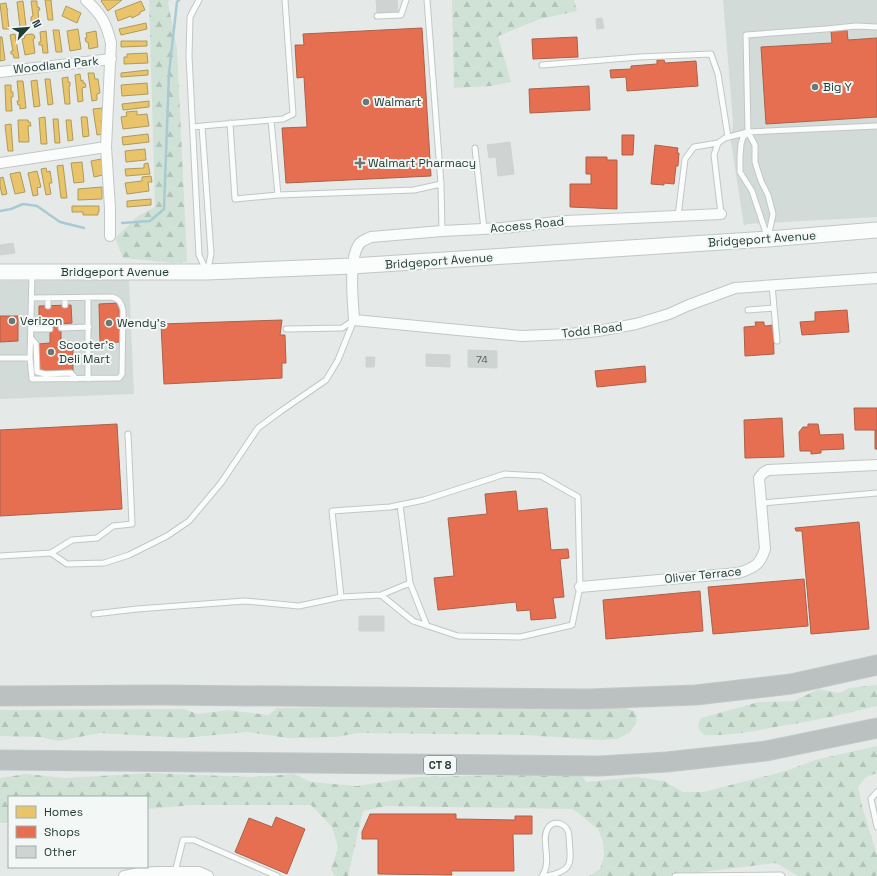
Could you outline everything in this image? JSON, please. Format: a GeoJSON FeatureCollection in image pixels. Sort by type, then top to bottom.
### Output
{"type":"FeatureCollection","features":[{"type":"Feature","properties":{"kind":"highway"},"geometry":{"type":"LineString","coordinates":[[0,696],[162,695],[588,699],[696,695],[791,684],[877,665]]}},
{"type":"Feature","properties":{"kind":"highway","name":"CT 8"},"geometry":{"type":"LineString","coordinates":[[0,760],[599,766],[667,762],[766,751],[877,728]]}},
{"type":"Feature","properties":{"kind":"main road","name":"Bridgeport Avenue"},"geometry":{"type":"LineString","coordinates":[[0,272],[207,272],[352,266],[768,239],[877,230]]}},
{"type":"Feature","properties":{"kind":"street","name":"Woodland Park"},"geometry":{"type":"LineString","coordinates":[[86,0],[97,11],[107,27],[111,42],[106,147],[110,208],[110,236]]}},
{"type":"Feature","properties":{"kind":"street","name":"Woodland Park"},"geometry":{"type":"LineString","coordinates":[[0,72],[111,59]]}},
{"type":"Feature","properties":{"kind":"street"},"geometry":{"type":"LineString","coordinates":[[0,163],[106,147]]}},
{"type":"Feature","properties":{"kind":"street","name":"Access Road"},"geometry":{"type":"LineString","coordinates":[[352,266],[359,244],[370,237],[502,228],[566,221],[721,214]]}},
{"type":"Feature","properties":{"kind":"street"},"geometry":{"type":"LineString","coordinates":[[352,266],[354,320]]}},
{"type":"Feature","properties":{"kind":"street","name":"Todd Road"},"geometry":{"type":"LineString","coordinates":[[354,320],[522,336],[598,332],[636,324],[669,314],[734,288],[877,278]]}},
{"type":"Feature","properties":{"kind":"street","name":"Oliver Terrace"},"geometry":{"type":"LineString","coordinates":[[580,587],[738,573],[752,569],[761,560],[765,549],[759,478],[763,473],[768,470],[877,465]]}},
{"type":"Feature","properties":{"kind":"street"},"geometry":{"type":"LineString","coordinates":[[124,876],[137,873],[175,872],[199,872],[208,876]]}},
{"type":"Feature","properties":{"kind":"lane"},"geometry":{"type":"LineString","coordinates":[[199,0],[190,18],[189,56],[199,255],[207,272]]}},
{"type":"Feature","properties":{"kind":"lane"},"geometry":{"type":"LineString","coordinates":[[193,127],[283,119],[292,114],[285,0]]}},
{"type":"Feature","properties":{"kind":"lane"},"geometry":{"type":"LineString","coordinates":[[377,16],[401,15],[406,0]]}},
{"type":"Feature","properties":{"kind":"lane"},"geometry":{"type":"LineString","coordinates":[[427,0],[441,184],[442,231]]}},
{"type":"Feature","properties":{"kind":"lane"},"geometry":{"type":"LineString","coordinates":[[768,239],[773,214],[756,162],[755,145],[748,132],[746,35],[856,26],[877,27]]}},
{"type":"Feature","properties":{"kind":"lane"},"geometry":{"type":"LineString","coordinates":[[542,65],[639,57],[710,54],[718,74],[728,137]]}},
{"type":"Feature","properties":{"kind":"lane"},"geometry":{"type":"LineString","coordinates":[[271,120],[278,195]]}},
{"type":"Feature","properties":{"kind":"lane"},"geometry":{"type":"LineString","coordinates":[[230,123],[235,198],[414,190],[441,184]]}},
{"type":"Feature","properties":{"kind":"lane"},"geometry":{"type":"LineString","coordinates":[[202,126],[211,254],[207,272]]}},
{"type":"Feature","properties":{"kind":"lane"},"geometry":{"type":"LineString","coordinates":[[678,216],[685,159],[694,147],[718,143],[728,137],[748,132],[877,126]]}},
{"type":"Feature","properties":{"kind":"lane"},"geometry":{"type":"LineString","coordinates":[[748,132],[743,137],[741,144],[740,172],[752,191],[768,239]]}},
{"type":"Feature","properties":{"kind":"lane"},"geometry":{"type":"LineString","coordinates":[[718,143],[714,155],[721,214]]}},
{"type":"Feature","properties":{"kind":"lane"},"geometry":{"type":"LineString","coordinates":[[475,148],[484,229]]}},
{"type":"Feature","properties":{"kind":"lane"},"geometry":{"type":"LineString","coordinates":[[32,272],[30,358],[32,379],[119,378],[122,374],[123,324],[122,305],[116,298],[32,298]]}},
{"type":"Feature","properties":{"kind":"lane"},"geometry":{"type":"LineString","coordinates":[[772,285],[777,341]]}},
{"type":"Feature","properties":{"kind":"lane"},"geometry":{"type":"LineString","coordinates":[[48,298],[48,306]]}},
{"type":"Feature","properties":{"kind":"lane"},"geometry":{"type":"LineString","coordinates":[[65,298],[65,305]]}},
{"type":"Feature","properties":{"kind":"lane"},"geometry":{"type":"LineString","coordinates":[[88,298],[88,379]]}},
{"type":"Feature","properties":{"kind":"lane"},"geometry":{"type":"LineString","coordinates":[[748,310],[774,308]]}},
{"type":"Feature","properties":{"kind":"lane"},"geometry":{"type":"LineString","coordinates":[[286,329],[342,328],[354,320]]}},
{"type":"Feature","properties":{"kind":"lane"},"geometry":{"type":"LineString","coordinates":[[51,553],[67,564],[104,562],[129,555],[167,536],[189,521],[221,482],[258,428],[326,380],[338,360],[354,320]]}},
{"type":"Feature","properties":{"kind":"lane"},"geometry":{"type":"LineString","coordinates":[[31,329],[48,327]]}},
{"type":"Feature","properties":{"kind":"lane"},"geometry":{"type":"LineString","coordinates":[[64,327],[89,327]]}},
{"type":"Feature","properties":{"kind":"lane"},"geometry":{"type":"LineString","coordinates":[[31,338],[36,344],[37,372],[45,374],[71,373],[76,379]]}},
{"type":"Feature","properties":{"kind":"lane"},"geometry":{"type":"LineString","coordinates":[[0,358],[30,358]]}},
{"type":"Feature","properties":{"kind":"lane"},"geometry":{"type":"LineString","coordinates":[[0,556],[51,553],[72,540],[97,538],[113,526],[132,524],[128,434]]}},
{"type":"Feature","properties":{"kind":"lane"},"geometry":{"type":"LineString","coordinates":[[341,597],[332,511],[400,505],[424,500],[505,474],[541,476],[578,497],[580,587],[572,624],[520,637],[458,636],[413,621],[381,595]]}},
{"type":"Feature","properties":{"kind":"lane"},"geometry":{"type":"LineString","coordinates":[[761,503],[877,493]]}},
{"type":"Feature","properties":{"kind":"lane"},"geometry":{"type":"LineString","coordinates":[[400,505],[410,583],[427,626]]}},
{"type":"Feature","properties":{"kind":"lane"},"geometry":{"type":"LineString","coordinates":[[94,614],[137,608],[245,601],[299,606],[341,597],[381,595],[410,583]]}},
{"type":"Feature","properties":{"kind":"lane"},"geometry":{"type":"LineString","coordinates":[[877,792],[872,799],[877,827]]}},
{"type":"Feature","properties":{"kind":"lane"},"geometry":{"type":"LineString","coordinates":[[542,876],[545,872],[547,864],[546,833],[548,827],[561,823],[569,832],[570,863],[566,870],[547,876]]}},
{"type":"Feature","properties":{"kind":"lane"},"geometry":{"type":"LineString","coordinates":[[175,872],[183,840],[194,840],[277,876]]}},
{"type":"Feature","properties":{"kind":"lane"},"geometry":{"type":"LineString","coordinates":[[675,876],[782,876]]}},
{"type":"Feature","properties":{"kind":"shaded area"},"geometry":{"type":"Polygon","coordinates":[[[723,0],[877,0],[877,217],[747,224],[744,226],[731,142],[733,122],[723,0]]]}},
{"type":"Feature","properties":{"kind":"shaded area"},"geometry":{"type":"Polygon","coordinates":[[[129,280],[134,394],[0,399],[0,281],[129,280]]]}},
{"type":"Feature","properties":{"kind":"green space"},"geometry":{"type":"Polygon","coordinates":[[[149,0],[169,0],[168,3],[177,48],[187,262],[173,263],[123,258],[115,238],[138,216],[155,207],[149,0]]]}},
{"type":"Feature","properties":{"kind":"green space"},"geometry":{"type":"Polygon","coordinates":[[[452,0],[574,0],[577,11],[540,19],[498,36],[511,82],[491,86],[454,88],[452,0]]]}},
{"type":"Feature","properties":{"kind":"green space"},"geometry":{"type":"Polygon","coordinates":[[[877,685],[877,706],[841,715],[723,735],[704,735],[700,731],[698,725],[701,718],[759,702],[794,701],[819,689],[839,693],[850,688],[877,685]]]}},
{"type":"Feature","properties":{"kind":"green space"},"geometry":{"type":"Polygon","coordinates":[[[396,706],[429,709],[624,707],[634,711],[637,716],[636,724],[629,733],[617,739],[599,740],[525,735],[359,733],[335,737],[288,738],[247,732],[183,738],[100,733],[58,741],[40,737],[0,736],[0,710],[184,709],[198,714],[228,710],[268,715],[277,708],[396,706]]]}},
{"type":"Feature","properties":{"kind":"green space"},"geometry":{"type":"Polygon","coordinates":[[[877,746],[877,773],[866,777],[858,787],[862,806],[877,855],[877,875],[798,876],[776,863],[677,876],[589,876],[600,869],[604,856],[603,842],[598,829],[573,809],[386,806],[363,811],[348,876],[335,876],[331,870],[338,847],[332,827],[311,805],[194,805],[148,809],[148,796],[8,796],[8,822],[0,823],[0,778],[26,774],[66,778],[149,773],[253,777],[294,774],[311,782],[357,786],[416,777],[581,774],[586,782],[636,777],[664,781],[683,792],[703,792],[789,770],[815,760],[877,746]]]}},
{"type":"Feature","properties":{"kind":"building: Homes"},"geometry":{"type":"Polygon","coordinates":[[[45,0],[51,0],[53,20],[48,20],[45,0]]]}},
{"type":"Feature","properties":{"kind":"building: Homes"},"geometry":{"type":"Polygon","coordinates":[[[122,0],[108,11],[101,1],[122,0]]]}},
{"type":"Feature","properties":{"kind":"building: Homes"},"geometry":{"type":"Polygon","coordinates":[[[23,1],[26,26],[20,27],[17,2],[23,1]]]}},
{"type":"Feature","properties":{"kind":"building: Homes"},"geometry":{"type":"Polygon","coordinates":[[[31,1],[37,1],[37,7],[39,7],[40,10],[38,10],[39,23],[31,23],[31,17],[33,16],[31,1]]]}},
{"type":"Feature","properties":{"kind":"building: Homes"},"geometry":{"type":"Polygon","coordinates":[[[141,1],[145,10],[132,18],[131,16],[118,21],[115,11],[141,1]]]}},
{"type":"Feature","properties":{"kind":"building: Homes"},"geometry":{"type":"Polygon","coordinates":[[[6,3],[8,9],[9,29],[3,29],[0,4],[6,3]]]}},
{"type":"Feature","properties":{"kind":"building: Homes"},"geometry":{"type":"Polygon","coordinates":[[[66,6],[81,13],[77,23],[62,16],[66,6]]]}},
{"type":"Feature","properties":{"kind":"building: Homes"},"geometry":{"type":"Polygon","coordinates":[[[146,23],[147,29],[121,35],[119,29],[146,23]]]}},
{"type":"Feature","properties":{"kind":"building: Homes"},"geometry":{"type":"Polygon","coordinates":[[[78,29],[81,49],[70,51],[67,31],[78,29]]]}},
{"type":"Feature","properties":{"kind":"building: Homes"},"geometry":{"type":"Polygon","coordinates":[[[53,30],[59,30],[62,52],[56,52],[53,30]]]}},
{"type":"Feature","properties":{"kind":"building: Homes"},"geometry":{"type":"Polygon","coordinates":[[[46,31],[48,53],[43,53],[42,45],[39,45],[39,42],[41,42],[40,32],[46,31]]]}},
{"type":"Feature","properties":{"kind":"building: Homes"},"geometry":{"type":"Polygon","coordinates":[[[96,31],[98,47],[89,49],[88,42],[86,42],[85,38],[87,38],[86,33],[96,31]]]}},
{"type":"Feature","properties":{"kind":"building: Homes"},"geometry":{"type":"Polygon","coordinates":[[[15,34],[19,58],[14,58],[13,54],[11,54],[11,51],[13,51],[10,35],[15,34]]]}},
{"type":"Feature","properties":{"kind":"building: Homes"},"geometry":{"type":"Polygon","coordinates":[[[32,34],[35,38],[33,39],[35,53],[25,55],[22,39],[25,38],[24,35],[32,34]]]}},
{"type":"Feature","properties":{"kind":"building: Homes"},"geometry":{"type":"Polygon","coordinates":[[[0,37],[2,37],[5,60],[0,61],[0,37]]]}},
{"type":"Feature","properties":{"kind":"building: Homes"},"geometry":{"type":"Polygon","coordinates":[[[121,41],[147,41],[147,46],[121,47],[121,41]]]}},
{"type":"Feature","properties":{"kind":"building: Homes"},"geometry":{"type":"Polygon","coordinates":[[[147,53],[148,63],[124,64],[124,57],[127,57],[127,54],[147,53]]]}},
{"type":"Feature","properties":{"kind":"building: Homes"},"geometry":{"type":"Polygon","coordinates":[[[148,70],[148,75],[121,77],[121,73],[148,70]]]}},
{"type":"Feature","properties":{"kind":"building: Homes"},"geometry":{"type":"Polygon","coordinates":[[[88,73],[94,73],[95,79],[98,79],[100,93],[97,94],[97,100],[92,101],[88,73]]]}},
{"type":"Feature","properties":{"kind":"building: Homes"},"geometry":{"type":"Polygon","coordinates":[[[80,74],[81,81],[83,80],[86,87],[82,88],[83,101],[78,102],[75,75],[80,74]]]}},
{"type":"Feature","properties":{"kind":"building: Homes"},"geometry":{"type":"Polygon","coordinates":[[[68,77],[68,82],[70,82],[70,104],[65,104],[62,78],[68,77]]]}},
{"type":"Feature","properties":{"kind":"building: Homes"},"geometry":{"type":"Polygon","coordinates":[[[45,79],[50,79],[53,104],[48,105],[45,79]]]}},
{"type":"Feature","properties":{"kind":"building: Homes"},"geometry":{"type":"Polygon","coordinates":[[[37,80],[40,106],[34,107],[31,81],[37,80]]]}},
{"type":"Feature","properties":{"kind":"building: Homes"},"geometry":{"type":"Polygon","coordinates":[[[17,81],[23,81],[26,108],[20,109],[20,105],[18,105],[17,81]]]}},
{"type":"Feature","properties":{"kind":"building: Homes"},"geometry":{"type":"Polygon","coordinates":[[[147,83],[148,94],[122,96],[121,85],[147,83]]]}},
{"type":"Feature","properties":{"kind":"building: Homes"},"geometry":{"type":"Polygon","coordinates":[[[5,85],[11,85],[11,92],[13,92],[13,97],[11,97],[12,111],[6,111],[5,85]]]}},
{"type":"Feature","properties":{"kind":"building: Homes"},"geometry":{"type":"Polygon","coordinates":[[[149,101],[149,107],[123,110],[122,104],[149,101]]]}},
{"type":"Feature","properties":{"kind":"building: Homes"},"geometry":{"type":"Polygon","coordinates":[[[102,108],[104,120],[101,120],[103,134],[97,135],[93,109],[102,108]]]}},
{"type":"Feature","properties":{"kind":"building: Homes"},"geometry":{"type":"Polygon","coordinates":[[[137,111],[137,115],[147,114],[149,126],[123,129],[121,117],[127,116],[126,112],[137,111]]]}},
{"type":"Feature","properties":{"kind":"building: Homes"},"geometry":{"type":"Polygon","coordinates":[[[45,117],[47,144],[41,144],[39,118],[45,117]]]}},
{"type":"Feature","properties":{"kind":"building: Homes"},"geometry":{"type":"Polygon","coordinates":[[[81,117],[87,117],[89,136],[83,137],[81,117]]]}},
{"type":"Feature","properties":{"kind":"building: Homes"},"geometry":{"type":"Polygon","coordinates":[[[53,119],[58,119],[60,143],[55,143],[53,119]]]}},
{"type":"Feature","properties":{"kind":"building: Homes"},"geometry":{"type":"Polygon","coordinates":[[[18,120],[28,120],[28,122],[30,122],[31,126],[28,126],[29,142],[19,142],[18,120]]]}},
{"type":"Feature","properties":{"kind":"building: Homes"},"geometry":{"type":"Polygon","coordinates":[[[66,120],[71,120],[73,140],[68,141],[66,120]]]}},
{"type":"Feature","properties":{"kind":"building: Homes"},"geometry":{"type":"Polygon","coordinates":[[[11,124],[13,151],[8,151],[5,125],[11,124]]]}},
{"type":"Feature","properties":{"kind":"building: Homes"},"geometry":{"type":"Polygon","coordinates":[[[148,134],[149,142],[123,145],[122,137],[148,134]]]}},
{"type":"Feature","properties":{"kind":"building: Homes"},"geometry":{"type":"Polygon","coordinates":[[[145,149],[146,160],[126,162],[125,151],[145,149]]]}},
{"type":"Feature","properties":{"kind":"building: Homes"},"geometry":{"type":"Polygon","coordinates":[[[101,159],[103,175],[94,177],[91,161],[101,159]]]}},
{"type":"Feature","properties":{"kind":"building: Homes"},"geometry":{"type":"Polygon","coordinates":[[[82,162],[84,182],[74,183],[71,163],[82,162]]]}},
{"type":"Feature","properties":{"kind":"building: Homes"},"geometry":{"type":"Polygon","coordinates":[[[148,163],[150,174],[126,176],[125,169],[144,168],[144,164],[148,163]]]}},
{"type":"Feature","properties":{"kind":"building: Homes"},"geometry":{"type":"Polygon","coordinates":[[[63,165],[67,198],[61,198],[57,166],[63,165]]]}},
{"type":"Feature","properties":{"kind":"building: Homes"},"geometry":{"type":"Polygon","coordinates":[[[46,168],[47,172],[50,171],[52,183],[49,183],[51,194],[46,195],[41,169],[46,168]]]}},
{"type":"Feature","properties":{"kind":"building: Homes"},"geometry":{"type":"Polygon","coordinates":[[[37,171],[41,187],[37,188],[38,195],[33,196],[28,173],[37,171]]]}},
{"type":"Feature","properties":{"kind":"building: Homes"},"geometry":{"type":"Polygon","coordinates":[[[20,172],[25,192],[15,194],[10,174],[20,172]]]}},
{"type":"Feature","properties":{"kind":"building: Homes"},"geometry":{"type":"Polygon","coordinates":[[[151,176],[152,182],[148,182],[149,191],[127,194],[125,183],[142,181],[142,177],[151,176]]]}},
{"type":"Feature","properties":{"kind":"building: Homes"},"geometry":{"type":"Polygon","coordinates":[[[3,177],[7,194],[2,195],[0,178],[3,177]]]}},
{"type":"Feature","properties":{"kind":"building: Homes"},"geometry":{"type":"Polygon","coordinates":[[[102,187],[102,199],[78,200],[78,189],[102,187]]]}},
{"type":"Feature","properties":{"kind":"building: Homes"},"geometry":{"type":"Polygon","coordinates":[[[151,199],[151,205],[127,207],[127,201],[151,199]]]}},
{"type":"Feature","properties":{"kind":"building: Homes"},"geometry":{"type":"Polygon","coordinates":[[[72,206],[99,206],[99,212],[98,215],[83,215],[83,212],[72,212],[72,206]]]}},
{"type":"Feature","properties":{"kind":"building: Shops","name":"Walmart"},"geometry":{"type":"Polygon","coordinates":[[[422,28],[431,176],[286,183],[282,128],[307,127],[304,77],[297,78],[295,45],[304,45],[303,34],[422,28]]]}},
{"type":"Feature","properties":{"kind":"building: Shops"},"geometry":{"type":"Polygon","coordinates":[[[847,30],[848,40],[877,38],[877,117],[766,124],[761,47],[832,43],[831,31],[847,30]]]}},
{"type":"Feature","properties":{"kind":"building: Shops"},"geometry":{"type":"Polygon","coordinates":[[[577,37],[578,57],[533,59],[532,39],[577,37]]]}},
{"type":"Feature","properties":{"kind":"building: Shops"},"geometry":{"type":"Polygon","coordinates":[[[657,60],[664,60],[665,63],[696,61],[698,86],[627,91],[626,77],[611,78],[610,70],[631,69],[631,66],[657,64],[657,60]]]}},
{"type":"Feature","properties":{"kind":"building: Shops"},"geometry":{"type":"Polygon","coordinates":[[[589,86],[590,110],[530,113],[529,89],[589,86]]]}},
{"type":"Feature","properties":{"kind":"building: Shops"},"geometry":{"type":"Polygon","coordinates":[[[622,135],[634,135],[633,155],[622,155],[622,135]]]}},
{"type":"Feature","properties":{"kind":"building: Shops"},"geometry":{"type":"Polygon","coordinates":[[[655,145],[678,148],[678,166],[676,166],[674,184],[651,184],[655,145]]]}},
{"type":"Feature","properties":{"kind":"building: Shops"},"geometry":{"type":"Polygon","coordinates":[[[586,157],[607,157],[607,160],[617,160],[617,209],[570,207],[570,184],[591,184],[591,174],[586,174],[586,157]]]}},
{"type":"Feature","properties":{"kind":"building: Shops","name":"Wendy's"},"geometry":{"type":"Polygon","coordinates":[[[119,303],[120,342],[100,343],[99,304],[119,303]]]}},
{"type":"Feature","properties":{"kind":"building: Shops"},"geometry":{"type":"Polygon","coordinates":[[[71,305],[72,323],[61,324],[61,343],[73,343],[73,371],[39,372],[38,344],[50,343],[50,324],[39,324],[39,306],[71,305]]]}},
{"type":"Feature","properties":{"kind":"building: Shops"},"geometry":{"type":"Polygon","coordinates":[[[847,310],[849,332],[802,335],[800,322],[815,321],[815,312],[847,310]]]}},
{"type":"Feature","properties":{"kind":"building: Shops"},"geometry":{"type":"Polygon","coordinates":[[[0,316],[18,316],[18,341],[0,342],[0,316]]]}},
{"type":"Feature","properties":{"kind":"building: Shops"},"geometry":{"type":"Polygon","coordinates":[[[282,320],[280,335],[285,335],[286,363],[282,363],[282,378],[164,384],[161,324],[282,320]]]}},
{"type":"Feature","properties":{"kind":"building: Shops"},"geometry":{"type":"Polygon","coordinates":[[[755,322],[764,322],[764,325],[766,326],[773,325],[774,354],[745,356],[744,327],[756,326],[755,322]]]}},
{"type":"Feature","properties":{"kind":"building: Shops"},"geometry":{"type":"Polygon","coordinates":[[[645,366],[646,382],[597,387],[595,371],[645,366]]]}},
{"type":"Feature","properties":{"kind":"building: Shops"},"geometry":{"type":"Polygon","coordinates":[[[854,408],[877,408],[877,449],[875,449],[875,430],[855,430],[854,408]]]}},
{"type":"Feature","properties":{"kind":"building: Shops"},"geometry":{"type":"Polygon","coordinates":[[[782,418],[784,457],[745,458],[744,420],[782,418]]]}},
{"type":"Feature","properties":{"kind":"building: Shops"},"geometry":{"type":"Polygon","coordinates":[[[117,424],[122,509],[0,516],[0,430],[117,424]]]}},
{"type":"Feature","properties":{"kind":"building: Shops"},"geometry":{"type":"Polygon","coordinates":[[[808,424],[818,424],[820,435],[843,434],[844,449],[821,450],[821,453],[811,454],[811,451],[800,451],[799,432],[803,427],[808,427],[808,424]]]}},
{"type":"Feature","properties":{"kind":"building: Shops"},"geometry":{"type":"Polygon","coordinates":[[[516,491],[518,511],[547,508],[551,550],[568,549],[569,558],[560,559],[564,597],[553,598],[556,618],[531,620],[530,610],[517,611],[516,602],[438,610],[434,578],[454,576],[448,518],[487,514],[485,494],[516,491]]]}},
{"type":"Feature","properties":{"kind":"building: Shops"},"geometry":{"type":"Polygon","coordinates":[[[859,522],[869,629],[811,634],[802,531],[796,531],[795,528],[859,522]]]}},
{"type":"Feature","properties":{"kind":"building: Shops"},"geometry":{"type":"Polygon","coordinates":[[[804,579],[808,626],[713,634],[708,587],[804,579]]]}},
{"type":"Feature","properties":{"kind":"building: Shops"},"geometry":{"type":"Polygon","coordinates":[[[700,591],[703,631],[606,639],[603,600],[700,591]]]}},
{"type":"Feature","properties":{"kind":"building: Shops"},"geometry":{"type":"Polygon","coordinates":[[[370,814],[456,814],[456,819],[515,820],[515,816],[532,816],[532,834],[513,834],[514,871],[451,871],[452,875],[378,874],[378,839],[362,839],[362,832],[370,814]]]}},
{"type":"Feature","properties":{"kind":"building: Shops"},"geometry":{"type":"Polygon","coordinates":[[[276,817],[305,829],[287,874],[235,852],[249,818],[272,827],[276,817]]]}},
{"type":"Feature","properties":{"kind":"building: Other"},"geometry":{"type":"Polygon","coordinates":[[[376,0],[397,0],[398,12],[377,13],[376,0]]]}},
{"type":"Feature","properties":{"kind":"building: Other"},"geometry":{"type":"Polygon","coordinates":[[[602,18],[604,28],[597,29],[596,19],[602,18]]]}},
{"type":"Feature","properties":{"kind":"building: Other"},"geometry":{"type":"Polygon","coordinates":[[[510,142],[514,174],[498,176],[496,157],[489,158],[487,145],[510,142]]]}},
{"type":"Feature","properties":{"kind":"building: Other"},"geometry":{"type":"Polygon","coordinates":[[[13,243],[15,253],[0,255],[0,245],[13,243]]]}},
{"type":"Feature","properties":{"kind":"building: Other"},"geometry":{"type":"Polygon","coordinates":[[[468,350],[497,351],[497,368],[468,367],[468,350]]]}},
{"type":"Feature","properties":{"kind":"building: Other"},"geometry":{"type":"Polygon","coordinates":[[[426,354],[450,355],[450,367],[426,366],[426,354]]]}},
{"type":"Feature","properties":{"kind":"building: Other"},"geometry":{"type":"Polygon","coordinates":[[[366,357],[375,357],[374,367],[366,367],[366,357]]]}},
{"type":"Feature","properties":{"kind":"building: Other"},"geometry":{"type":"Polygon","coordinates":[[[359,616],[384,616],[384,631],[359,631],[359,616]]]}},
{"type":"Feature","properties":{"kind":"waterway"},"geometry":{"type":"LineString","coordinates":[[122,223],[150,221],[164,209],[169,73],[177,2],[179,0]]}},
{"type":"Feature","properties":{"kind":"waterway"},"geometry":{"type":"LineString","coordinates":[[0,211],[11,209],[23,204],[37,206],[60,222],[84,228]]}},
{"type":"Feature","properties":{"kind":"place","name":"Big Y"},"geometry":{"type":"Point","coordinates":[815,87]}},
{"type":"Feature","properties":{"kind":"place","name":"Walmart"},"geometry":{"type":"Point","coordinates":[366,102]}},
{"type":"Feature","properties":{"kind":"place","name":"Walmart Pharmacy"},"geometry":{"type":"Point","coordinates":[360,163]}},
{"type":"Feature","properties":{"kind":"place","name":"Verizon"},"geometry":{"type":"Point","coordinates":[12,321]}},
{"type":"Feature","properties":{"kind":"place","name":"Wendy's"},"geometry":{"type":"Point","coordinates":[109,323]}},
{"type":"Feature","properties":{"kind":"place","name":"Scooter's Deli Mart"},"geometry":{"type":"Point","coordinates":[51,352]}}]}
